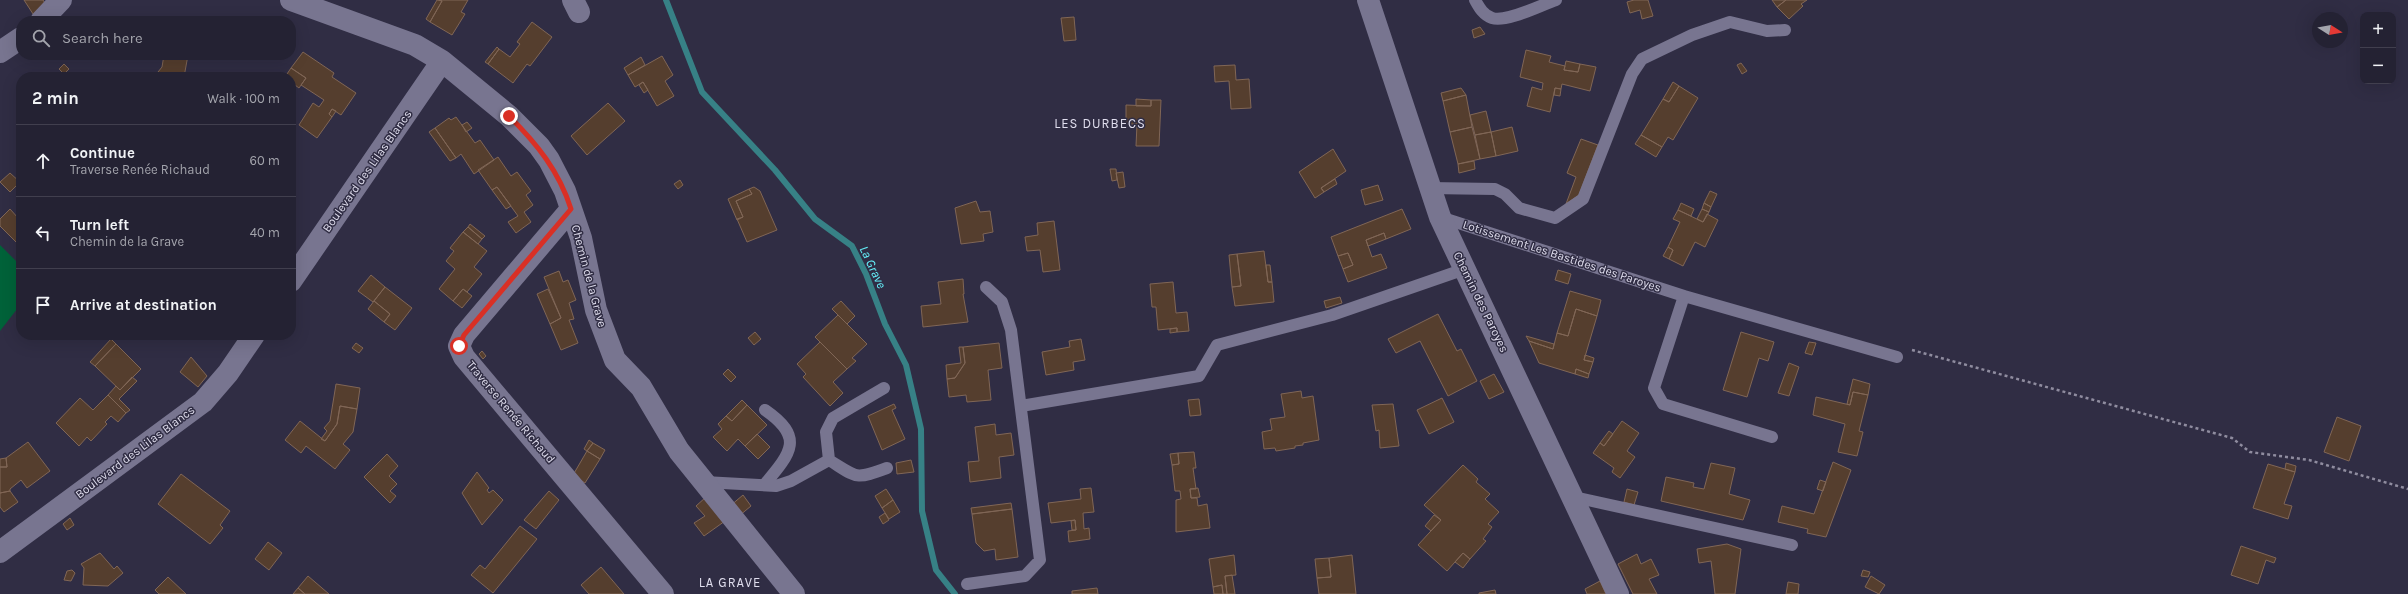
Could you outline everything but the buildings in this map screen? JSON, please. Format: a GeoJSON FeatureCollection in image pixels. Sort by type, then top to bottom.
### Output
{"type":"FeatureCollection","features":[{"type":"Feature","properties":{"kind":"street"},"geometry":{"type":"LineString","coordinates":[[46,16],[61,0]]}},
{"type":"Feature","properties":{"kind":"street","name":"Chemin de la Grave"},"geometry":{"type":"LineString","coordinates":[[292,0],[415,45],[442,61],[509,116],[539,146],[549,160],[565,191],[581,238],[596,310],[615,360],[641,387],[679,451],[794,594]]}},
{"type":"Feature","properties":{"kind":"street","name":"Chemin des Paroyes"},"geometry":{"type":"LineString","coordinates":[[1368,0],[1429,188],[1440,217],[1574,497],[1618,594]]}},
{"type":"Feature","properties":{"kind":"street"},"geometry":{"type":"LineString","coordinates":[[0,52],[16,41]]}},
{"type":"Feature","properties":{"kind":"street","name":"Boulevard des Lilas Blancs"},"geometry":{"type":"LineString","coordinates":[[296,274],[442,61]]}},
{"type":"Feature","properties":{"kind":"street","name":"Traverse Renée Richaud"},"geometry":{"type":"LineString","coordinates":[[571,209],[464,335],[459,346],[464,357],[663,594]]}},
{"type":"Feature","properties":{"kind":"street","name":"Boulevard des Lilas Blancs"},"geometry":{"type":"LineString","coordinates":[[0,552],[203,402],[228,373],[251,340]]}},
{"type":"Feature","properties":{"kind":"lane"},"geometry":{"type":"LineString","coordinates":[[1475,0],[1484,14],[1492,18],[1503,19],[1556,0]]}},
{"type":"Feature","properties":{"kind":"lane"},"geometry":{"type":"LineString","coordinates":[[1429,188],[1495,189],[1505,194],[1518,208],[1555,218],[1583,199],[1632,74],[1642,59],[1692,35],[1730,22],[1767,31],[1785,30]]}},
{"type":"Feature","properties":{"kind":"lane","name":"Lotissement Les Bastides des Paroyes"},"geometry":{"type":"LineString","coordinates":[[1440,217],[1684,296],[1897,357]]}},
{"type":"Feature","properties":{"kind":"lane"},"geometry":{"type":"LineString","coordinates":[[1022,406],[1199,376],[1217,345],[1332,315],[1466,269]]}},
{"type":"Feature","properties":{"kind":"lane"},"geometry":{"type":"LineString","coordinates":[[967,584],[1025,576],[1040,560],[1022,406],[1011,330],[1002,302],[986,287]]}},
{"type":"Feature","properties":{"kind":"lane"},"geometry":{"type":"LineString","coordinates":[[1684,296],[1654,388],[1663,404],[1772,437]]}},
{"type":"Feature","properties":{"kind":"lane"},"geometry":{"type":"LineString","coordinates":[[884,388],[833,418],[826,432],[829,460],[854,477],[861,478],[887,468]]}},
{"type":"Feature","properties":{"kind":"lane"},"geometry":{"type":"LineString","coordinates":[[765,410],[788,429],[791,440],[786,456],[765,484]]}},
{"type":"Feature","properties":{"kind":"lane"},"geometry":{"type":"LineString","coordinates":[[704,482],[765,484],[776,486],[791,481],[829,460]]}},
{"type":"Feature","properties":{"kind":"lane"},"geometry":{"type":"LineString","coordinates":[[1574,497],[1792,545]]}},
{"type":"Feature","properties":{"kind":"path"},"geometry":{"type":"LineString","coordinates":[[1897,357],[1913,350],[2232,438],[2250,452],[2309,460],[2408,489]]}},
{"type":"Feature","properties":{"kind":"green space"},"geometry":{"type":"Polygon","coordinates":[[[0,245],[16,261],[16,310],[0,331],[0,245]]]}},
{"type":"Feature","properties":{"kind":"waterway","name":"La Grave"},"geometry":{"type":"LineString","coordinates":[[666,0],[702,92],[775,170],[815,219],[852,246],[866,274],[885,324],[906,365],[921,429],[922,511],[936,570],[955,594]]}},
{"type":"Feature","properties":{"kind":"district","name":"LES DURBECS"},"geometry":{"type":"Point","coordinates":[1100,123]}},
{"type":"Feature","properties":{"kind":"district","name":"LA GRAVE"},"geometry":{"type":"Point","coordinates":[730,582]}},
{"type":"Feature","properties":{"kind":"route"},"geometry":{"type":"LineString","coordinates":[[459,346],[464,335],[571,209],[565,191],[549,160],[539,146],[509,116]]}}]}
